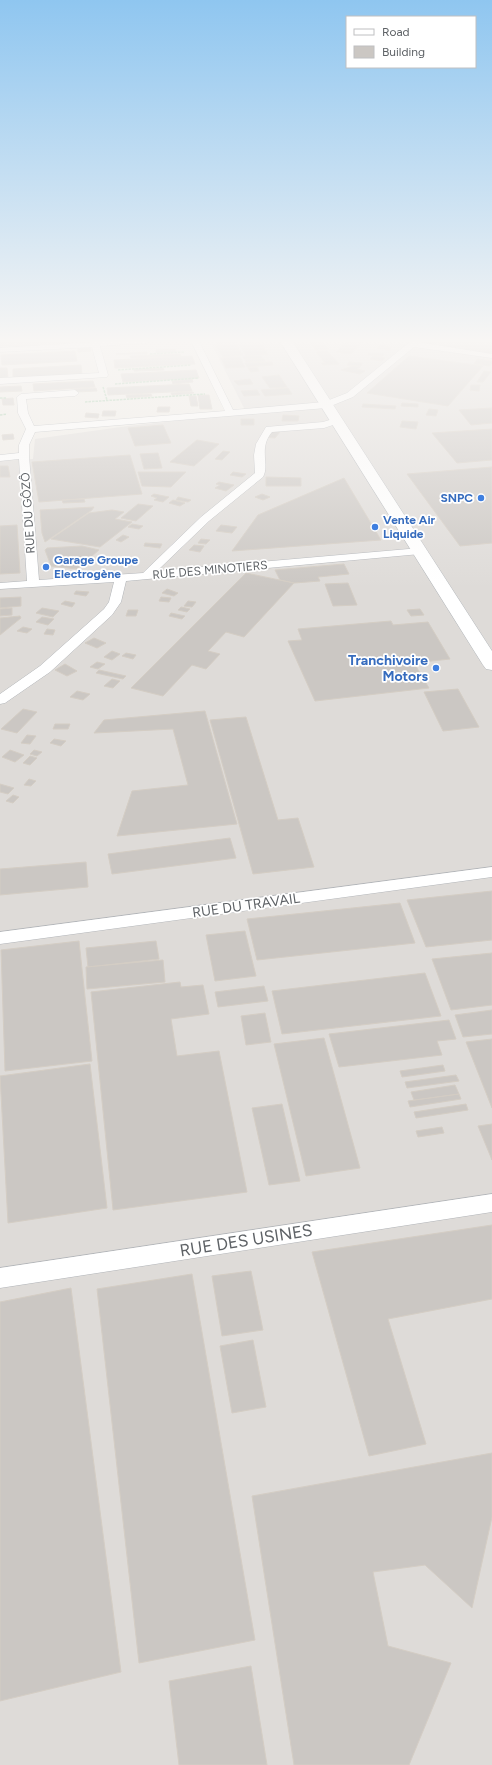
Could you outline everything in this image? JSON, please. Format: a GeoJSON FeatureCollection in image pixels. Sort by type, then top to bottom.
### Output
{"type":"FeatureCollection","features":[{"type":"Feature","properties":{"kind":"street"},"geometry":{"type":"LineString","coordinates":[[28,423],[31,429],[97,423]]}},
{"type":"Feature","properties":{"kind":"street"},"geometry":{"type":"LineString","coordinates":[[147,576],[205,520],[259,475],[261,472],[258,465],[262,436],[269,429],[329,423]]}},
{"type":"Feature","properties":{"kind":"street"},"geometry":{"type":"LineString","coordinates":[[338,423],[492,665]]}},
{"type":"Feature","properties":{"kind":"street","name":"RUE DU GÔZÔ"},"geometry":{"type":"LineString","coordinates":[[31,429],[24,445],[24,456],[33,583]]}},
{"type":"Feature","properties":{"kind":"street"},"geometry":{"type":"LineString","coordinates":[[0,458],[24,456]]}},
{"type":"Feature","properties":{"kind":"street","name":"RUE DES MINOTIERS"},"geometry":{"type":"LineString","coordinates":[[0,586],[147,576],[420,551]]}},
{"type":"Feature","properties":{"kind":"street"},"geometry":{"type":"LineString","coordinates":[[0,700],[45,669],[108,612],[115,602],[121,578]]}},
{"type":"Feature","properties":{"kind":"street","name":"RUE DU TRAVAIL"},"geometry":{"type":"LineString","coordinates":[[0,938],[492,872]]}},
{"type":"Feature","properties":{"kind":"street","name":"RUE DES USINES"},"geometry":{"type":"LineString","coordinates":[[0,1278],[492,1203]]}},
{"type":"Feature","properties":{"kind":"shaded area"},"geometry":{"type":"Polygon","coordinates":[[[152,423],[492,423],[492,1765],[0,1765],[0,461],[33,459],[35,439],[152,423]]]}},
{"type":"Feature","properties":{"kind":"building"},"geometry":{"type":"Polygon","coordinates":[[[241,423],[254,423],[254,425],[241,425],[241,423]]]}},
{"type":"Feature","properties":{"kind":"building"},"geometry":{"type":"Polygon","coordinates":[[[401,423],[418,423],[416,429],[400,427],[401,423]]]}},
{"type":"Feature","properties":{"kind":"building"},"geometry":{"type":"Polygon","coordinates":[[[470,423],[488,423],[471,425],[470,423]]]}},
{"type":"Feature","properties":{"kind":"building"},"geometry":{"type":"Polygon","coordinates":[[[163,425],[171,443],[135,446],[128,428],[163,425]]]}},
{"type":"Feature","properties":{"kind":"building"},"geometry":{"type":"Polygon","coordinates":[[[492,429],[492,460],[457,463],[432,433],[492,429]]]}},
{"type":"Feature","properties":{"kind":"building"},"geometry":{"type":"Polygon","coordinates":[[[268,431],[280,432],[275,438],[263,437],[268,431]]]}},
{"type":"Feature","properties":{"kind":"building"},"geometry":{"type":"Polygon","coordinates":[[[13,434],[14,439],[3,440],[2,435],[13,434]]]}},
{"type":"Feature","properties":{"kind":"building"},"geometry":{"type":"Polygon","coordinates":[[[197,440],[219,444],[194,466],[170,462],[197,440]]]}},
{"type":"Feature","properties":{"kind":"building"},"geometry":{"type":"Polygon","coordinates":[[[223,451],[230,452],[222,460],[215,459],[223,451]]]}},
{"type":"Feature","properties":{"kind":"building"},"geometry":{"type":"Polygon","coordinates":[[[158,453],[162,468],[144,469],[140,454],[158,453]]]}},
{"type":"Feature","properties":{"kind":"building"},"geometry":{"type":"Polygon","coordinates":[[[130,455],[142,494],[39,502],[32,462],[130,455]]]}},
{"type":"Feature","properties":{"kind":"building"},"geometry":{"type":"Polygon","coordinates":[[[0,466],[8,466],[10,477],[0,477],[0,466]]]}},
{"type":"Feature","properties":{"kind":"building"},"geometry":{"type":"Polygon","coordinates":[[[492,467],[492,543],[460,546],[407,474],[492,467]]]}},
{"type":"Feature","properties":{"kind":"building"},"geometry":{"type":"Polygon","coordinates":[[[138,472],[186,472],[171,487],[142,486],[138,472]]]}},
{"type":"Feature","properties":{"kind":"building"},"geometry":{"type":"Polygon","coordinates":[[[233,472],[246,474],[242,477],[230,475],[233,472]]]}},
{"type":"Feature","properties":{"kind":"building"},"geometry":{"type":"Polygon","coordinates":[[[266,477],[301,478],[301,486],[266,486],[266,477]]]}},
{"type":"Feature","properties":{"kind":"building"},"geometry":{"type":"Polygon","coordinates":[[[344,478],[381,540],[232,551],[258,515],[344,478]]]}},
{"type":"Feature","properties":{"kind":"building"},"geometry":{"type":"Polygon","coordinates":[[[219,482],[234,485],[226,491],[215,488],[220,485],[216,484],[219,482]]]}},
{"type":"Feature","properties":{"kind":"building"},"geometry":{"type":"Polygon","coordinates":[[[154,494],[169,497],[163,502],[154,500],[157,498],[151,496],[154,494]]]}},
{"type":"Feature","properties":{"kind":"building"},"geometry":{"type":"Polygon","coordinates":[[[262,494],[270,497],[263,500],[255,497],[262,494]]]}},
{"type":"Feature","properties":{"kind":"building"},"geometry":{"type":"Polygon","coordinates":[[[178,497],[191,500],[188,502],[176,500],[178,497]]]}},
{"type":"Feature","properties":{"kind":"building"},"geometry":{"type":"Polygon","coordinates":[[[84,499],[85,502],[63,503],[62,500],[84,499]]]}},
{"type":"Feature","properties":{"kind":"building"},"geometry":{"type":"Polygon","coordinates":[[[173,500],[185,503],[180,506],[169,503],[173,500]]]}},
{"type":"Feature","properties":{"kind":"building"},"geometry":{"type":"Polygon","coordinates":[[[138,504],[153,506],[136,521],[121,518],[138,504]]]}},
{"type":"Feature","properties":{"kind":"building"},"geometry":{"type":"Polygon","coordinates":[[[94,507],[92,510],[45,542],[42,533],[40,510],[94,507]]]}},
{"type":"Feature","properties":{"kind":"building"},"geometry":{"type":"Polygon","coordinates":[[[112,510],[124,512],[115,519],[132,522],[100,547],[51,539],[89,513],[112,510]]]}},
{"type":"Feature","properties":{"kind":"building"},"geometry":{"type":"Polygon","coordinates":[[[132,524],[143,526],[139,529],[128,527],[132,524]]]}},
{"type":"Feature","properties":{"kind":"building"},"geometry":{"type":"Polygon","coordinates":[[[17,525],[20,573],[0,574],[0,526],[17,525]]]}},
{"type":"Feature","properties":{"kind":"building"},"geometry":{"type":"Polygon","coordinates":[[[221,525],[237,527],[232,533],[216,531],[221,525]]]}},
{"type":"Feature","properties":{"kind":"building"},"geometry":{"type":"Polygon","coordinates":[[[123,535],[129,537],[121,542],[116,540],[123,535]]]}},
{"type":"Feature","properties":{"kind":"building"},"geometry":{"type":"Polygon","coordinates":[[[201,539],[210,540],[206,544],[198,543],[201,539]]]}},
{"type":"Feature","properties":{"kind":"building"},"geometry":{"type":"Polygon","coordinates":[[[145,543],[162,544],[160,548],[144,546],[145,543]]]}},
{"type":"Feature","properties":{"kind":"building"},"geometry":{"type":"Polygon","coordinates":[[[194,545],[204,546],[200,552],[189,550],[194,545]]]}},
{"type":"Feature","properties":{"kind":"building"},"geometry":{"type":"Polygon","coordinates":[[[82,546],[99,550],[77,569],[51,566],[45,550],[47,548],[82,546]]]}},
{"type":"Feature","properties":{"kind":"building"},"geometry":{"type":"Polygon","coordinates":[[[344,564],[349,574],[318,577],[320,581],[294,583],[280,580],[275,570],[344,564]]]}},
{"type":"Feature","properties":{"kind":"building"},"geometry":{"type":"Polygon","coordinates":[[[246,573],[294,583],[244,637],[226,632],[208,651],[220,654],[206,669],[192,665],[163,696],[131,688],[246,573]]]}},
{"type":"Feature","properties":{"kind":"building"},"geometry":{"type":"Polygon","coordinates":[[[348,583],[357,605],[333,606],[325,584],[348,583]]]}},
{"type":"Feature","properties":{"kind":"building"},"geometry":{"type":"Polygon","coordinates":[[[167,589],[178,593],[174,596],[162,593],[167,589]]]}},
{"type":"Feature","properties":{"kind":"building"},"geometry":{"type":"Polygon","coordinates":[[[76,591],[89,592],[86,596],[74,594],[76,591]]]}},
{"type":"Feature","properties":{"kind":"building"},"geometry":{"type":"Polygon","coordinates":[[[21,597],[21,606],[0,608],[0,598],[21,597]]]}},
{"type":"Feature","properties":{"kind":"building"},"geometry":{"type":"Polygon","coordinates":[[[161,597],[171,598],[169,602],[159,601],[161,597]]]}},
{"type":"Feature","properties":{"kind":"building"},"geometry":{"type":"Polygon","coordinates":[[[65,601],[75,603],[72,607],[61,604],[65,601]]]}},
{"type":"Feature","properties":{"kind":"building"},"geometry":{"type":"Polygon","coordinates":[[[188,601],[196,602],[192,607],[184,606],[188,601]]]}},
{"type":"Feature","properties":{"kind":"building"},"geometry":{"type":"Polygon","coordinates":[[[181,607],[190,609],[187,612],[178,610],[181,607]]]}},
{"type":"Feature","properties":{"kind":"building"},"geometry":{"type":"Polygon","coordinates":[[[12,608],[12,615],[0,616],[0,609],[12,608]]]}},
{"type":"Feature","properties":{"kind":"building"},"geometry":{"type":"Polygon","coordinates":[[[42,608],[59,611],[53,617],[36,613],[42,608]]]}},
{"type":"Feature","properties":{"kind":"building"},"geometry":{"type":"Polygon","coordinates":[[[420,609],[424,615],[411,616],[407,610],[420,609]]]}},
{"type":"Feature","properties":{"kind":"building"},"geometry":{"type":"Polygon","coordinates":[[[128,610],[138,610],[136,616],[126,616],[128,610]]]}},
{"type":"Feature","properties":{"kind":"building"},"geometry":{"type":"Polygon","coordinates":[[[171,613],[185,616],[182,619],[169,616],[171,613]]]}},
{"type":"Feature","properties":{"kind":"building"},"geometry":{"type":"Polygon","coordinates":[[[20,616],[21,618],[0,635],[0,618],[20,616]]]}},
{"type":"Feature","properties":{"kind":"building"},"geometry":{"type":"Polygon","coordinates":[[[42,617],[54,619],[48,625],[36,622],[42,617]]]}},
{"type":"Feature","properties":{"kind":"building"},"geometry":{"type":"Polygon","coordinates":[[[391,621],[393,625],[428,622],[450,659],[414,663],[429,688],[315,701],[288,641],[302,640],[298,629],[391,621]]]}},
{"type":"Feature","properties":{"kind":"building"},"geometry":{"type":"Polygon","coordinates":[[[23,627],[32,629],[27,633],[17,631],[23,627]]]}},
{"type":"Feature","properties":{"kind":"building"},"geometry":{"type":"Polygon","coordinates":[[[47,629],[55,630],[53,635],[44,634],[47,629]]]}},
{"type":"Feature","properties":{"kind":"building"},"geometry":{"type":"Polygon","coordinates":[[[94,638],[106,643],[97,648],[85,643],[94,638]]]}},
{"type":"Feature","properties":{"kind":"building"},"geometry":{"type":"Polygon","coordinates":[[[112,651],[120,654],[112,660],[104,657],[112,651]]]}},
{"type":"Feature","properties":{"kind":"building"},"geometry":{"type":"Polygon","coordinates":[[[126,653],[136,655],[133,659],[122,656],[126,653]]]}},
{"type":"Feature","properties":{"kind":"building"},"geometry":{"type":"Polygon","coordinates":[[[97,662],[105,664],[98,669],[90,667],[97,662]]]}},
{"type":"Feature","properties":{"kind":"building"},"geometry":{"type":"Polygon","coordinates":[[[65,664],[77,671],[67,676],[55,670],[65,664]]]}},
{"type":"Feature","properties":{"kind":"building"},"geometry":{"type":"Polygon","coordinates":[[[99,670],[126,676],[123,679],[96,673],[99,670]]]}},
{"type":"Feature","properties":{"kind":"building"},"geometry":{"type":"Polygon","coordinates":[[[112,679],[120,681],[113,688],[104,686],[112,679]]]}},
{"type":"Feature","properties":{"kind":"building"},"geometry":{"type":"Polygon","coordinates":[[[458,689],[479,727],[443,731],[424,692],[458,689]]]}},
{"type":"Feature","properties":{"kind":"building"},"geometry":{"type":"Polygon","coordinates":[[[77,691],[90,694],[83,700],[70,697],[77,691]]]}},
{"type":"Feature","properties":{"kind":"building"},"geometry":{"type":"Polygon","coordinates":[[[23,709],[37,712],[17,733],[1,729],[23,709]]]}},
{"type":"Feature","properties":{"kind":"building"},"geometry":{"type":"Polygon","coordinates":[[[205,711],[237,824],[117,836],[132,791],[188,785],[173,729],[94,733],[104,720],[205,711]]]}},
{"type":"Feature","properties":{"kind":"building"},"geometry":{"type":"Polygon","coordinates":[[[246,717],[278,820],[298,818],[314,867],[253,874],[210,720],[246,717]]]}},
{"type":"Feature","properties":{"kind":"building"},"geometry":{"type":"Polygon","coordinates":[[[55,724],[70,724],[68,729],[53,729],[55,724]]]}},
{"type":"Feature","properties":{"kind":"building"},"geometry":{"type":"Polygon","coordinates":[[[27,735],[36,736],[30,744],[21,743],[27,735]]]}},
{"type":"Feature","properties":{"kind":"building"},"geometry":{"type":"Polygon","coordinates":[[[54,739],[66,741],[61,746],[50,743],[54,739]]]}},
{"type":"Feature","properties":{"kind":"building"},"geometry":{"type":"Polygon","coordinates":[[[10,750],[24,755],[15,762],[2,757],[10,750]]]}},
{"type":"Feature","properties":{"kind":"building"},"geometry":{"type":"Polygon","coordinates":[[[34,750],[42,752],[37,756],[30,754],[34,750]]]}},
{"type":"Feature","properties":{"kind":"building"},"geometry":{"type":"Polygon","coordinates":[[[30,756],[37,758],[30,765],[23,763],[30,756]]]}},
{"type":"Feature","properties":{"kind":"building"},"geometry":{"type":"Polygon","coordinates":[[[29,779],[36,781],[31,786],[24,785],[29,779]]]}},
{"type":"Feature","properties":{"kind":"building"},"geometry":{"type":"Polygon","coordinates":[[[0,784],[14,788],[8,794],[0,792],[0,784]]]}},
{"type":"Feature","properties":{"kind":"building"},"geometry":{"type":"Polygon","coordinates":[[[13,795],[19,797],[13,803],[6,801],[13,795]]]}},
{"type":"Feature","properties":{"kind":"building"},"geometry":{"type":"Polygon","coordinates":[[[230,838],[236,858],[112,874],[108,854],[230,838]]]}},
{"type":"Feature","properties":{"kind":"building"},"geometry":{"type":"Polygon","coordinates":[[[86,862],[88,887],[0,895],[0,869],[86,862]]]}},
{"type":"Feature","properties":{"kind":"building"},"geometry":{"type":"Polygon","coordinates":[[[492,891],[492,940],[426,947],[407,900],[492,891]]]}},
{"type":"Feature","properties":{"kind":"building"},"geometry":{"type":"Polygon","coordinates":[[[400,903],[415,943],[257,960],[247,919],[400,903]]]}},
{"type":"Feature","properties":{"kind":"building"},"geometry":{"type":"Polygon","coordinates":[[[245,931],[256,976],[215,981],[206,935],[245,931]]]}},
{"type":"Feature","properties":{"kind":"building"},"geometry":{"type":"Polygon","coordinates":[[[79,941],[92,1061],[5,1071],[1,950],[79,941]]]}},
{"type":"Feature","properties":{"kind":"building"},"geometry":{"type":"Polygon","coordinates":[[[156,941],[159,959],[88,967],[86,948],[156,941]]]}},
{"type":"Feature","properties":{"kind":"building"},"geometry":{"type":"Polygon","coordinates":[[[492,953],[492,1005],[451,1010],[432,959],[492,953]]]}},
{"type":"Feature","properties":{"kind":"building"},"geometry":{"type":"Polygon","coordinates":[[[163,960],[165,982],[87,989],[86,967],[163,960]]]}},
{"type":"Feature","properties":{"kind":"building"},"geometry":{"type":"Polygon","coordinates":[[[425,973],[441,1016],[282,1034],[272,991],[425,973]]]}},
{"type":"Feature","properties":{"kind":"building"},"geometry":{"type":"Polygon","coordinates":[[[180,982],[181,987],[203,985],[209,1014],[171,1019],[177,1056],[219,1051],[247,1192],[113,1210],[91,992],[180,982]]]}},
{"type":"Feature","properties":{"kind":"building"},"geometry":{"type":"Polygon","coordinates":[[[264,986],[268,1001],[218,1007],[215,992],[264,986]]]}},
{"type":"Feature","properties":{"kind":"building"},"geometry":{"type":"Polygon","coordinates":[[[492,1010],[492,1034],[463,1037],[455,1015],[492,1010]]]}},
{"type":"Feature","properties":{"kind":"building"},"geometry":{"type":"Polygon","coordinates":[[[265,1013],[271,1042],[246,1045],[241,1016],[265,1013]]]}},
{"type":"Feature","properties":{"kind":"building"},"geometry":{"type":"Polygon","coordinates":[[[449,1020],[456,1039],[437,1041],[442,1055],[339,1067],[329,1034],[449,1020]]]}},
{"type":"Feature","properties":{"kind":"building"},"geometry":{"type":"Polygon","coordinates":[[[324,1038],[360,1168],[306,1176],[274,1044],[324,1038]]]}},
{"type":"Feature","properties":{"kind":"building"},"geometry":{"type":"Polygon","coordinates":[[[492,1039],[492,1108],[466,1042],[492,1039]]]}},
{"type":"Feature","properties":{"kind":"building"},"geometry":{"type":"Polygon","coordinates":[[[90,1064],[107,1208],[8,1223],[0,1076],[90,1064]]]}},
{"type":"Feature","properties":{"kind":"building"},"geometry":{"type":"Polygon","coordinates":[[[443,1065],[445,1071],[402,1077],[400,1071],[443,1065]]]}},
{"type":"Feature","properties":{"kind":"building"},"geometry":{"type":"Polygon","coordinates":[[[456,1075],[459,1081],[407,1088],[405,1082],[456,1075]]]}},
{"type":"Feature","properties":{"kind":"building"},"geometry":{"type":"Polygon","coordinates":[[[455,1085],[459,1094],[414,1100],[411,1092],[455,1085]]]}},
{"type":"Feature","properties":{"kind":"building"},"geometry":{"type":"Polygon","coordinates":[[[459,1094],[461,1099],[410,1107],[408,1101],[459,1094]]]}},
{"type":"Feature","properties":{"kind":"building"},"geometry":{"type":"Polygon","coordinates":[[[282,1104],[300,1181],[269,1185],[252,1108],[282,1104]]]}},
{"type":"Feature","properties":{"kind":"building"},"geometry":{"type":"Polygon","coordinates":[[[466,1104],[468,1110],[416,1118],[414,1112],[466,1104]]]}},
{"type":"Feature","properties":{"kind":"building"},"geometry":{"type":"Polygon","coordinates":[[[492,1124],[492,1160],[478,1126],[492,1124]]]}},
{"type":"Feature","properties":{"kind":"building"},"geometry":{"type":"Polygon","coordinates":[[[442,1127],[444,1133],[418,1137],[416,1131],[442,1127]]]}},
{"type":"Feature","properties":{"kind":"building"},"geometry":{"type":"Polygon","coordinates":[[[492,1225],[492,1299],[388,1319],[426,1444],[369,1456],[312,1252],[492,1225]]]}},
{"type":"Feature","properties":{"kind":"building"},"geometry":{"type":"Polygon","coordinates":[[[251,1271],[263,1330],[222,1336],[212,1276],[251,1271]]]}},
{"type":"Feature","properties":{"kind":"building"},"geometry":{"type":"Polygon","coordinates":[[[192,1274],[255,1640],[139,1663],[97,1289],[192,1274]]]}},
{"type":"Feature","properties":{"kind":"building"},"geometry":{"type":"Polygon","coordinates":[[[71,1288],[121,1672],[0,1701],[0,1302],[71,1288]]]}},
{"type":"Feature","properties":{"kind":"building"},"geometry":{"type":"Polygon","coordinates":[[[253,1340],[266,1407],[232,1413],[220,1346],[253,1340]]]}},
{"type":"Feature","properties":{"kind":"building"},"geometry":{"type":"Polygon","coordinates":[[[492,1453],[492,1517],[472,1608],[425,1565],[373,1572],[388,1646],[451,1663],[409,1765],[294,1765],[252,1496],[492,1453]]]}},
{"type":"Feature","properties":{"kind":"building"},"geometry":{"type":"Polygon","coordinates":[[[251,1666],[267,1765],[179,1765],[169,1681],[251,1666]]]}},
{"type":"Feature","properties":{"kind":"place","name":"SNPC"},"geometry":{"type":"Point","coordinates":[481,498]}},
{"type":"Feature","properties":{"kind":"place","name":"Vente Air Liquide"},"geometry":{"type":"Point","coordinates":[375,527]}},
{"type":"Feature","properties":{"kind":"place","name":"Garage Groupe Electrogène"},"geometry":{"type":"Point","coordinates":[46,567]}},
{"type":"Feature","properties":{"kind":"place","name":"Tranchivoire Motors"},"geometry":{"type":"Point","coordinates":[436,668]}}]}
